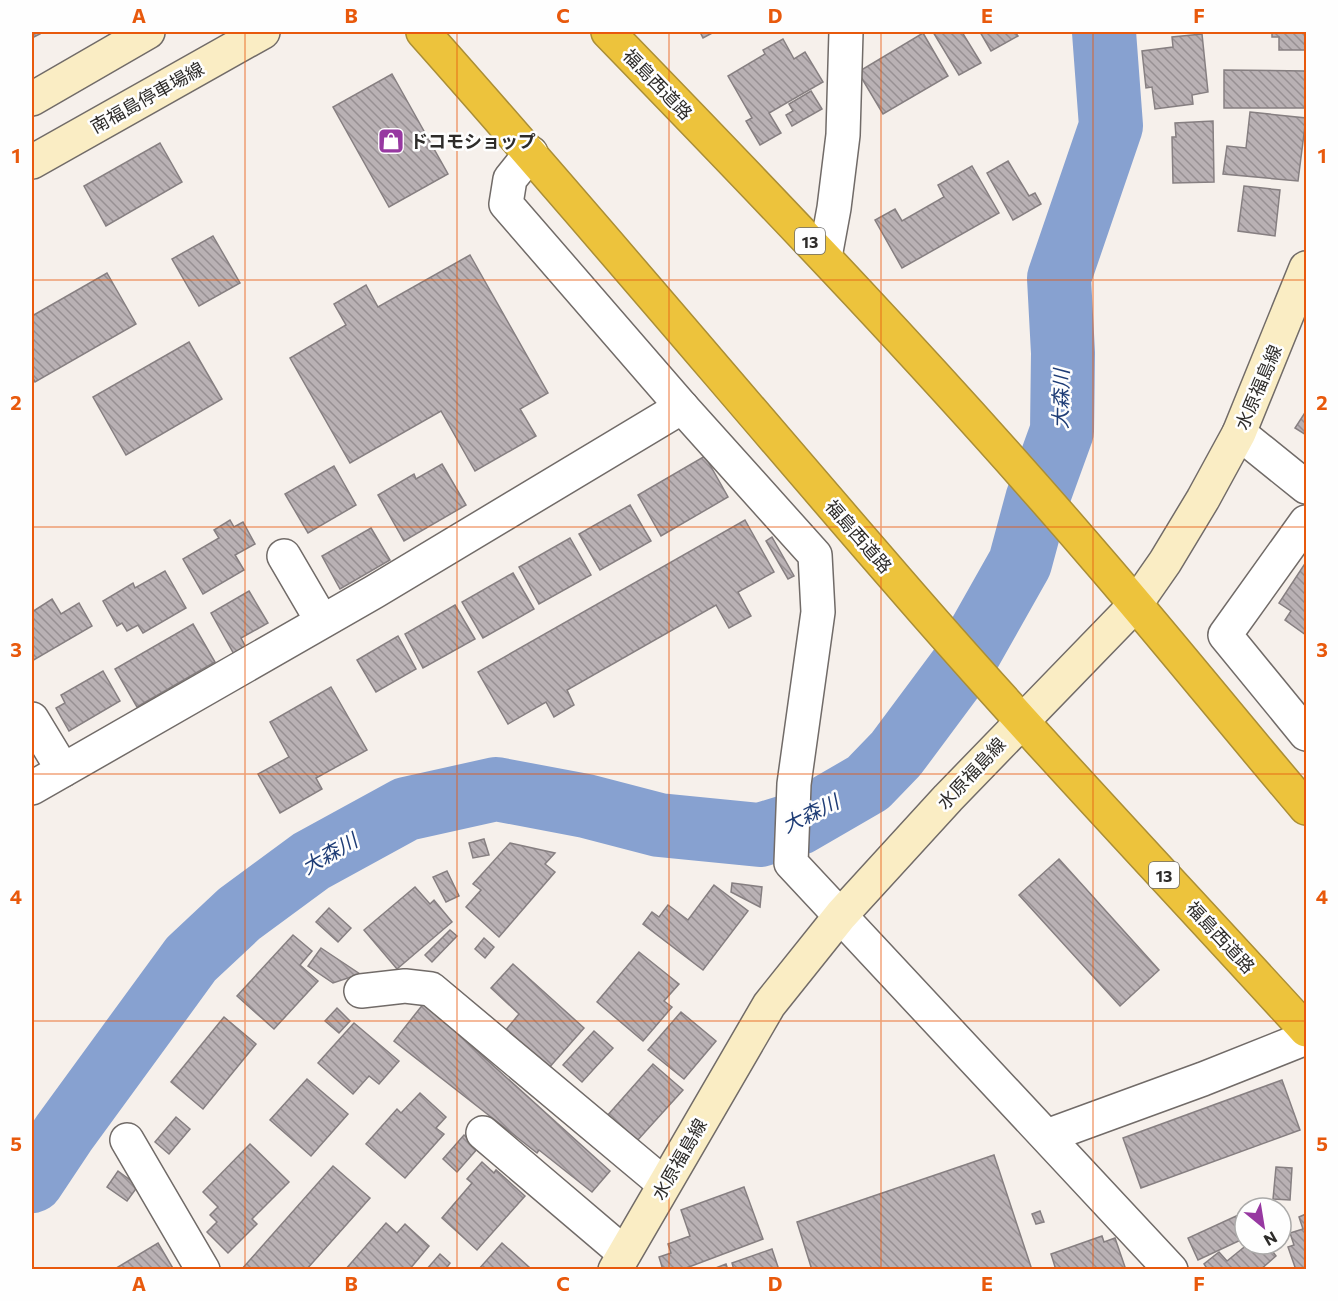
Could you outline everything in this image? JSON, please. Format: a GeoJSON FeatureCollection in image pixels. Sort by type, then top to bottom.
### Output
{"type":"FeatureCollection","features":[{"type":"Feature","properties":{"kind":"highway","name":"福島西道路"},"geometry":{"type":"LineString","coordinates":[[423,32],[531,153],[897,581],[1306,1030]]}},
{"type":"Feature","properties":{"kind":"highway","name":"福島西道路"},"geometry":{"type":"LineString","coordinates":[[608,32],[825,257],[1006,457],[1098,560],[1306,808]]}},
{"type":"Feature","properties":{"kind":"main road"},"geometry":{"type":"LineString","coordinates":[[32,99],[148,32]]}},
{"type":"Feature","properties":{"kind":"main road","name":"南福島停車場線"},"geometry":{"type":"LineString","coordinates":[[32,162],[263,32]]}},
{"type":"Feature","properties":{"kind":"main road","name":"水原福島線"},"geometry":{"type":"LineString","coordinates":[[620,1261],[769,1005],[841,915],[1022,720],[1134,605],[1165,562],[1239,433],[1306,268]]}},
{"type":"Feature","properties":{"kind":"street"},"geometry":{"type":"LineString","coordinates":[[825,257],[843,135],[846,32]]}},
{"type":"Feature","properties":{"kind":"street"},"geometry":{"type":"LineString","coordinates":[[531,153],[510,179],[506,204],[682,407],[815,555],[818,612],[794,784],[791,863],[1171,1269]]}},
{"type":"Feature","properties":{"kind":"street"},"geometry":{"type":"LineString","coordinates":[[32,788],[322,621],[682,407]]}},
{"type":"Feature","properties":{"kind":"street"},"geometry":{"type":"LineString","coordinates":[[1239,433],[1306,487]]}},
{"type":"Feature","properties":{"kind":"street"},"geometry":{"type":"LineString","coordinates":[[1306,522],[1225,635],[1306,734]]}},
{"type":"Feature","properties":{"kind":"street"},"geometry":{"type":"LineString","coordinates":[[285,556],[322,621]]}},
{"type":"Feature","properties":{"kind":"street"},"geometry":{"type":"LineString","coordinates":[[32,719],[63,770]]}},
{"type":"Feature","properties":{"kind":"street"},"geometry":{"type":"LineString","coordinates":[[362,991],[405,986],[431,989],[664,1184]]}},
{"type":"Feature","properties":{"kind":"street"},"geometry":{"type":"LineString","coordinates":[[1047,1136],[1203,1079],[1306,1038]]}},
{"type":"Feature","properties":{"kind":"street"},"geometry":{"type":"LineString","coordinates":[[483,1133],[620,1261]]}},
{"type":"Feature","properties":{"kind":"street"},"geometry":{"type":"LineString","coordinates":[[127,1140],[203,1269]]}},
{"type":"Feature","properties":{"kind":"building"},"geometry":{"type":"Polygon","coordinates":[[[32,32],[39,32],[40,34],[32,38],[32,32]]]}},
{"type":"Feature","properties":{"kind":"building"},"geometry":{"type":"Polygon","coordinates":[[[700,32],[714,32],[703,38],[700,32]]]}},
{"type":"Feature","properties":{"kind":"building"},"geometry":{"type":"Polygon","coordinates":[[[933,32],[962,32],[981,63],[959,75],[933,32]]]}},
{"type":"Feature","properties":{"kind":"building"},"geometry":{"type":"Polygon","coordinates":[[[980,32],[1015,32],[1018,36],[991,51],[980,32]]]}},
{"type":"Feature","properties":{"kind":"building"},"geometry":{"type":"Polygon","coordinates":[[[1272,32],[1306,32],[1306,50],[1279,50],[1279,37],[1272,37],[1272,32]]]}},
{"type":"Feature","properties":{"kind":"building"},"geometry":{"type":"Polygon","coordinates":[[[923,33],[948,76],[883,114],[858,72],[923,33]]]}},
{"type":"Feature","properties":{"kind":"building"},"geometry":{"type":"Polygon","coordinates":[[[1202,34],[1208,92],[1192,95],[1193,104],[1155,109],[1152,87],[1146,88],[1142,51],[1173,47],[1172,37],[1202,34]]]}},
{"type":"Feature","properties":{"kind":"building"},"geometry":{"type":"Polygon","coordinates":[[[783,39],[794,59],[805,52],[823,82],[769,113],[781,133],[760,145],[746,121],[752,118],[728,76],[765,54],[763,50],[783,39]]]}},
{"type":"Feature","properties":{"kind":"building"},"geometry":{"type":"Polygon","coordinates":[[[1224,70],[1306,71],[1306,108],[1224,108],[1224,70]]]}},
{"type":"Feature","properties":{"kind":"building","name":"ドコモショップ"},"geometry":{"type":"Polygon","coordinates":[[[392,74],[448,174],[389,207],[333,107],[392,74]]]}},
{"type":"Feature","properties":{"kind":"building"},"geometry":{"type":"Polygon","coordinates":[[[811,91],[822,109],[792,126],[786,115],[793,111],[789,104],[811,91]]]}},
{"type":"Feature","properties":{"kind":"building"},"geometry":{"type":"Polygon","coordinates":[[[1250,112],[1306,118],[1298,181],[1223,174],[1227,146],[1246,148],[1250,112]]]}},
{"type":"Feature","properties":{"kind":"building"},"geometry":{"type":"Polygon","coordinates":[[[1213,121],[1214,182],[1173,183],[1172,137],[1176,137],[1175,123],[1213,121]]]}},
{"type":"Feature","properties":{"kind":"building"},"geometry":{"type":"Polygon","coordinates":[[[160,143],[182,182],[106,226],[84,186],[160,143]]]}},
{"type":"Feature","properties":{"kind":"building"},"geometry":{"type":"Polygon","coordinates":[[[1008,161],[1029,196],[1035,193],[1041,204],[1013,220],[987,173],[1008,161]]]}},
{"type":"Feature","properties":{"kind":"building"},"geometry":{"type":"Polygon","coordinates":[[[972,166],[999,213],[902,268],[875,220],[895,209],[902,221],[944,197],[938,185],[972,166]]]}},
{"type":"Feature","properties":{"kind":"building"},"geometry":{"type":"Polygon","coordinates":[[[1244,186],[1280,190],[1275,236],[1238,231],[1244,186]]]}},
{"type":"Feature","properties":{"kind":"building"},"geometry":{"type":"Polygon","coordinates":[[[213,236],[240,283],[199,306],[172,259],[213,236]]]}},
{"type":"Feature","properties":{"kind":"building"},"geometry":{"type":"Polygon","coordinates":[[[470,255],[548,393],[520,409],[536,436],[475,471],[441,411],[350,463],[290,358],[346,325],[334,304],[366,285],[378,307],[470,255]]]}},
{"type":"Feature","properties":{"kind":"building"},"geometry":{"type":"Polygon","coordinates":[[[107,273],[136,324],[35,382],[32,376],[32,316],[107,273]]]}},
{"type":"Feature","properties":{"kind":"building"},"geometry":{"type":"Polygon","coordinates":[[[189,342],[222,399],[126,455],[93,397],[189,342]]]}},
{"type":"Feature","properties":{"kind":"building"},"geometry":{"type":"Polygon","coordinates":[[[1306,411],[1306,435],[1295,428],[1306,411]]]}},
{"type":"Feature","properties":{"kind":"building"},"geometry":{"type":"Polygon","coordinates":[[[705,456],[728,497],[661,536],[638,495],[705,456]]]}},
{"type":"Feature","properties":{"kind":"building"},"geometry":{"type":"Polygon","coordinates":[[[442,464],[466,505],[404,541],[378,495],[414,474],[416,479],[442,464]]]}},
{"type":"Feature","properties":{"kind":"building"},"geometry":{"type":"Polygon","coordinates":[[[334,466],[356,505],[308,533],[285,494],[334,466]]]}},
{"type":"Feature","properties":{"kind":"building"},"geometry":{"type":"Polygon","coordinates":[[[630,505],[651,541],[600,570],[579,534],[630,505]]]}},
{"type":"Feature","properties":{"kind":"building"},"geometry":{"type":"Polygon","coordinates":[[[230,520],[234,527],[243,522],[255,544],[235,555],[244,570],[203,594],[183,559],[219,538],[214,530],[230,520]]]}},
{"type":"Feature","properties":{"kind":"building"},"geometry":{"type":"Polygon","coordinates":[[[745,520],[774,572],[738,592],[751,616],[729,628],[716,605],[567,690],[574,705],[554,717],[546,702],[508,724],[478,672],[745,520]]]}},
{"type":"Feature","properties":{"kind":"building"},"geometry":{"type":"Polygon","coordinates":[[[371,528],[390,560],[340,589],[322,556],[371,528]]]}},
{"type":"Feature","properties":{"kind":"building"},"geometry":{"type":"Polygon","coordinates":[[[772,537],[794,576],[788,579],[766,541],[772,537]]]}},
{"type":"Feature","properties":{"kind":"building"},"geometry":{"type":"Polygon","coordinates":[[[570,538],[591,575],[539,604],[519,567],[570,538]]]}},
{"type":"Feature","properties":{"kind":"building"},"geometry":{"type":"Polygon","coordinates":[[[1306,562],[1306,635],[1285,620],[1291,611],[1279,603],[1306,562]]]}},
{"type":"Feature","properties":{"kind":"building"},"geometry":{"type":"Polygon","coordinates":[[[165,571],[186,608],[143,633],[138,625],[127,631],[122,623],[117,626],[103,601],[133,583],[135,588],[165,571]]]}},
{"type":"Feature","properties":{"kind":"building"},"geometry":{"type":"Polygon","coordinates":[[[513,573],[534,609],[483,638],[462,602],[513,573]]]}},
{"type":"Feature","properties":{"kind":"building"},"geometry":{"type":"Polygon","coordinates":[[[249,591],[268,623],[241,638],[247,649],[235,656],[211,613],[249,591]]]}},
{"type":"Feature","properties":{"kind":"building"},"geometry":{"type":"Polygon","coordinates":[[[52,599],[61,614],[79,603],[92,626],[32,661],[32,612],[52,599]]]}},
{"type":"Feature","properties":{"kind":"building"},"geometry":{"type":"Polygon","coordinates":[[[455,605],[475,639],[423,668],[405,634],[455,605]]]}},
{"type":"Feature","properties":{"kind":"building"},"geometry":{"type":"Polygon","coordinates":[[[193,624],[215,662],[137,707],[115,669],[193,624]]]}},
{"type":"Feature","properties":{"kind":"building"},"geometry":{"type":"Polygon","coordinates":[[[398,636],[416,669],[376,692],[357,660],[398,636]]]}},
{"type":"Feature","properties":{"kind":"building"},"geometry":{"type":"Polygon","coordinates":[[[103,671],[120,701],[69,731],[56,708],[65,703],[61,695],[103,671]]]}},
{"type":"Feature","properties":{"kind":"building"},"geometry":{"type":"Polygon","coordinates":[[[331,687],[367,750],[316,778],[322,789],[280,813],[258,774],[289,757],[270,722],[331,687]]]}},
{"type":"Feature","properties":{"kind":"building"},"geometry":{"type":"Polygon","coordinates":[[[484,839],[489,855],[473,858],[469,843],[484,839]]]}},
{"type":"Feature","properties":{"kind":"building"},"geometry":{"type":"Polygon","coordinates":[[[510,843],[555,853],[545,864],[555,872],[499,937],[466,907],[481,890],[473,884],[510,843]]]}},
{"type":"Feature","properties":{"kind":"building"},"geometry":{"type":"Polygon","coordinates":[[[1059,859],[1159,970],[1120,1006],[1019,895],[1059,859]]]}},
{"type":"Feature","properties":{"kind":"building"},"geometry":{"type":"Polygon","coordinates":[[[447,871],[459,896],[446,902],[433,877],[447,871]]]}},
{"type":"Feature","properties":{"kind":"building"},"geometry":{"type":"Polygon","coordinates":[[[732,883],[762,887],[760,907],[731,892],[732,883]]]}},
{"type":"Feature","properties":{"kind":"building"},"geometry":{"type":"Polygon","coordinates":[[[714,885],[748,911],[703,970],[643,924],[652,912],[659,917],[668,905],[688,920],[714,885]]]}},
{"type":"Feature","properties":{"kind":"building"},"geometry":{"type":"Polygon","coordinates":[[[415,887],[430,904],[434,900],[452,922],[397,969],[364,930],[415,887]]]}},
{"type":"Feature","properties":{"kind":"building"},"geometry":{"type":"Polygon","coordinates":[[[329,908],[351,928],[338,942],[316,922],[329,908]]]}},
{"type":"Feature","properties":{"kind":"building"},"geometry":{"type":"Polygon","coordinates":[[[450,930],[457,936],[432,962],[425,955],[450,930]]]}},
{"type":"Feature","properties":{"kind":"building"},"geometry":{"type":"Polygon","coordinates":[[[293,935],[312,951],[300,965],[318,981],[274,1029],[237,996],[293,935]]]}},
{"type":"Feature","properties":{"kind":"building"},"geometry":{"type":"Polygon","coordinates":[[[484,938],[494,947],[485,958],[475,949],[484,938]]]}},
{"type":"Feature","properties":{"kind":"building"},"geometry":{"type":"Polygon","coordinates":[[[321,948],[360,974],[333,983],[308,966],[321,948]]]}},
{"type":"Feature","properties":{"kind":"building"},"geometry":{"type":"Polygon","coordinates":[[[639,952],[679,984],[664,1001],[672,1007],[643,1041],[597,1002],[639,952]]]}},
{"type":"Feature","properties":{"kind":"building"},"geometry":{"type":"Polygon","coordinates":[[[513,964],[584,1028],[548,1069],[505,1031],[519,1014],[491,988],[513,964]]]}},
{"type":"Feature","properties":{"kind":"building"},"geometry":{"type":"Polygon","coordinates":[[[424,1003],[610,1171],[592,1192],[539,1150],[537,1153],[394,1041],[424,1003]]]}},
{"type":"Feature","properties":{"kind":"building"},"geometry":{"type":"Polygon","coordinates":[[[337,1008],[350,1021],[339,1033],[325,1021],[337,1008]]]}},
{"type":"Feature","properties":{"kind":"building"},"geometry":{"type":"Polygon","coordinates":[[[681,1012],[716,1041],[684,1079],[648,1050],[681,1012]]]}},
{"type":"Feature","properties":{"kind":"building"},"geometry":{"type":"Polygon","coordinates":[[[224,1017],[256,1044],[203,1109],[171,1082],[224,1017]]]}},
{"type":"Feature","properties":{"kind":"building"},"geometry":{"type":"Polygon","coordinates":[[[354,1023],[399,1061],[379,1084],[369,1076],[353,1094],[318,1063],[354,1023]]]}},
{"type":"Feature","properties":{"kind":"building"},"geometry":{"type":"Polygon","coordinates":[[[594,1031],[613,1048],[582,1082],[563,1065],[594,1031]]]}},
{"type":"Feature","properties":{"kind":"building"},"geometry":{"type":"Polygon","coordinates":[[[653,1064],[683,1090],[636,1142],[607,1116],[653,1064]]]}},
{"type":"Feature","properties":{"kind":"building"},"geometry":{"type":"Polygon","coordinates":[[[307,1079],[348,1114],[311,1156],[270,1120],[307,1079]]]}},
{"type":"Feature","properties":{"kind":"building"},"geometry":{"type":"Polygon","coordinates":[[[1282,1080],[1300,1130],[1141,1188],[1123,1138],[1282,1080]]]}},
{"type":"Feature","properties":{"kind":"building"},"geometry":{"type":"Polygon","coordinates":[[[420,1093],[446,1117],[436,1128],[444,1134],[405,1178],[366,1144],[397,1109],[401,1113],[420,1093]]]}},
{"type":"Feature","properties":{"kind":"building"},"geometry":{"type":"Polygon","coordinates":[[[176,1117],[190,1129],[169,1154],[155,1142],[176,1117]]]}},
{"type":"Feature","properties":{"kind":"building"},"geometry":{"type":"Polygon","coordinates":[[[464,1135],[478,1148],[457,1172],[443,1159],[464,1135]]]}},
{"type":"Feature","properties":{"kind":"building"},"geometry":{"type":"Polygon","coordinates":[[[250,1144],[289,1182],[252,1219],[257,1224],[228,1253],[207,1232],[217,1222],[210,1215],[218,1207],[203,1192],[250,1144]]]}},
{"type":"Feature","properties":{"kind":"building"},"geometry":{"type":"Polygon","coordinates":[[[994,1155],[1032,1270],[812,1270],[797,1222],[994,1155]]]}},
{"type":"Feature","properties":{"kind":"building"},"geometry":{"type":"Polygon","coordinates":[[[482,1162],[494,1173],[496,1170],[525,1196],[477,1250],[442,1218],[472,1183],[467,1179],[482,1162]]]}},
{"type":"Feature","properties":{"kind":"building"},"geometry":{"type":"Polygon","coordinates":[[[333,1166],[370,1198],[306,1270],[241,1270],[333,1166]]]}},
{"type":"Feature","properties":{"kind":"building"},"geometry":{"type":"Polygon","coordinates":[[[1276,1167],[1292,1168],[1290,1196],[1273,1196],[1276,1167]]]}},
{"type":"Feature","properties":{"kind":"building"},"geometry":{"type":"Polygon","coordinates":[[[118,1171],[138,1186],[127,1201],[107,1187],[118,1171]]]}},
{"type":"Feature","properties":{"kind":"building"},"geometry":{"type":"Polygon","coordinates":[[[744,1187],[763,1239],[681,1270],[663,1270],[659,1257],[671,1253],[668,1244],[690,1236],[681,1210],[744,1187]]]}},
{"type":"Feature","properties":{"kind":"building"},"geometry":{"type":"Polygon","coordinates":[[[1040,1211],[1044,1222],[1036,1224],[1032,1214],[1040,1211]]]}},
{"type":"Feature","properties":{"kind":"building"},"geometry":{"type":"Polygon","coordinates":[[[1306,1214],[1306,1269],[1296,1270],[1291,1256],[1293,1256],[1294,1245],[1293,1232],[1303,1229],[1299,1217],[1306,1214]]]}},
{"type":"Feature","properties":{"kind":"building"},"geometry":{"type":"Polygon","coordinates":[[[1233,1217],[1233,1244],[1198,1260],[1188,1238],[1233,1217]]]}},
{"type":"Feature","properties":{"kind":"building"},"geometry":{"type":"Polygon","coordinates":[[[386,1223],[397,1233],[405,1224],[429,1246],[409,1270],[345,1270],[386,1223]]]}},
{"type":"Feature","properties":{"kind":"building"},"geometry":{"type":"Polygon","coordinates":[[[1102,1236],[1104,1242],[1115,1238],[1126,1270],[1056,1270],[1051,1254],[1102,1236]]]}},
{"type":"Feature","properties":{"kind":"building"},"geometry":{"type":"Polygon","coordinates":[[[158,1243],[174,1270],[113,1270],[158,1243]]]}},
{"type":"Feature","properties":{"kind":"building"},"geometry":{"type":"Polygon","coordinates":[[[502,1243],[530,1268],[529,1270],[478,1270],[502,1243]]]}},
{"type":"Feature","properties":{"kind":"building"},"geometry":{"type":"Polygon","coordinates":[[[772,1249],[779,1270],[734,1270],[732,1263],[772,1249]]]}},
{"type":"Feature","properties":{"kind":"building"},"geometry":{"type":"Polygon","coordinates":[[[1219,1252],[1227,1261],[1233,1256],[1276,1256],[1260,1270],[1208,1270],[1204,1264],[1219,1252]]]}},
{"type":"Feature","properties":{"kind":"building"},"geometry":{"type":"Polygon","coordinates":[[[440,1254],[450,1263],[445,1270],[426,1270],[440,1254]]]}},
{"type":"Feature","properties":{"kind":"building"},"geometry":{"type":"Polygon","coordinates":[[[726,1264],[728,1270],[713,1269],[726,1264]]]}},
{"type":"Feature","properties":{"kind":"waterway","name":"大森川"},"geometry":{"type":"LineString","coordinates":[[32,1181],[64,1133],[191,959],[239,914],[311,861],[406,809],[496,789],[586,806],[659,825],[760,835],[799,823],[868,783],[896,754],[963,664],[1020,563],[1037,500],[1062,431],[1063,353],[1059,278],[1111,126],[1104,32]]}},
{"type":"Feature","properties":{"kind":"place","name":"ドコモショップ"},"geometry":{"type":"Point","coordinates":[391,141]}}]}
